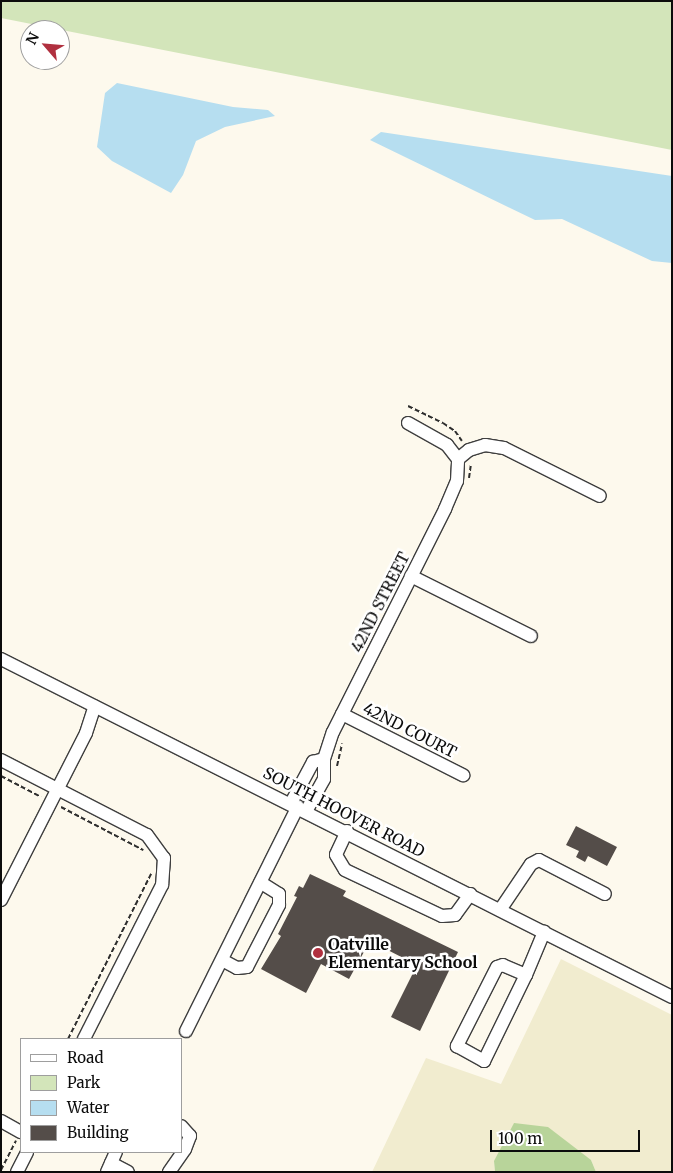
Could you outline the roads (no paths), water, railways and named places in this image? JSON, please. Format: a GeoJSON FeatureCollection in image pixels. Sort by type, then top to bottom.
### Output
{"type":"FeatureCollection","features":[{"type":"Feature","properties":{"kind":"street"},"geometry":{"type":"LineString","coordinates":[[408,423],[447,445],[458,459],[468,450],[485,445],[504,448],[600,496]]}},
{"type":"Feature","properties":{"kind":"street","name":"42ND STREET"},"geometry":{"type":"LineString","coordinates":[[186,1031],[299,806],[313,762],[324,759],[342,714],[457,481],[458,459]]}},
{"type":"Feature","properties":{"kind":"street"},"geometry":{"type":"LineString","coordinates":[[411,576],[531,636]]}},
{"type":"Feature","properties":{"kind":"street","name":"SOUTH HOOVER ROAD"},"geometry":{"type":"LineString","coordinates":[[1,658],[299,806],[672,997]]}},
{"type":"Feature","properties":{"kind":"street"},"geometry":{"type":"LineString","coordinates":[[1,900],[86,733],[95,706]]}},
{"type":"Feature","properties":{"kind":"street","name":"42ND COURT"},"geometry":{"type":"LineString","coordinates":[[342,714],[462,775]]}},
{"type":"Feature","properties":{"kind":"street"},"geometry":{"type":"LineString","coordinates":[[1,760],[147,834],[155,854],[164,868],[162,885],[85,1038]]}},
{"type":"Feature","properties":{"kind":"street"},"geometry":{"type":"LineString","coordinates":[[347,831],[336,855],[345,870],[442,916],[455,915],[470,894]]}},
{"type":"Feature","properties":{"kind":"street"},"geometry":{"type":"LineString","coordinates":[[500,910],[530,864],[539,860],[605,894]]}},
{"type":"Feature","properties":{"kind":"street"},"geometry":{"type":"LineString","coordinates":[[222,960],[237,968],[247,967],[279,905],[279,894],[260,882]]}},
{"type":"Feature","properties":{"kind":"street"},"geometry":{"type":"LineString","coordinates":[[526,975],[503,965],[497,967],[458,1046],[484,1061],[526,975],[544,932]]}},
{"type":"Feature","properties":{"kind":"street"},"geometry":{"type":"LineString","coordinates":[[1,1121],[20,1131]]}},
{"type":"Feature","properties":{"kind":"street"},"geometry":{"type":"LineString","coordinates":[[182,1127],[190,1136],[182,1150]]}},
{"type":"Feature","properties":{"kind":"street"},"geometry":{"type":"LineString","coordinates":[[17,1172],[27,1153]]}},
{"type":"Feature","properties":{"kind":"street"},"geometry":{"type":"LineString","coordinates":[[169,1172],[180,1153]]}},
{"type":"Feature","properties":{"kind":"street"},"geometry":{"type":"LineString","coordinates":[[111,1162],[128,1172]]}},
{"type":"Feature","properties":{"kind":"water"},"geometry":{"type":"Polygon","coordinates":[[[117,83],[233,107],[268,110],[275,116],[225,127],[196,141],[183,175],[171,193],[112,161],[97,147],[105,93],[117,83]]]}},
{"type":"Feature","properties":{"kind":"water"},"geometry":{"type":"Polygon","coordinates":[[[381,132],[672,176],[672,263],[652,261],[562,219],[535,220],[370,140],[381,132]]]}},
{"type":"Feature","properties":{"kind":"place","name":"Oatville Elementary School"},"geometry":{"type":"Point","coordinates":[318,953]}}]}
